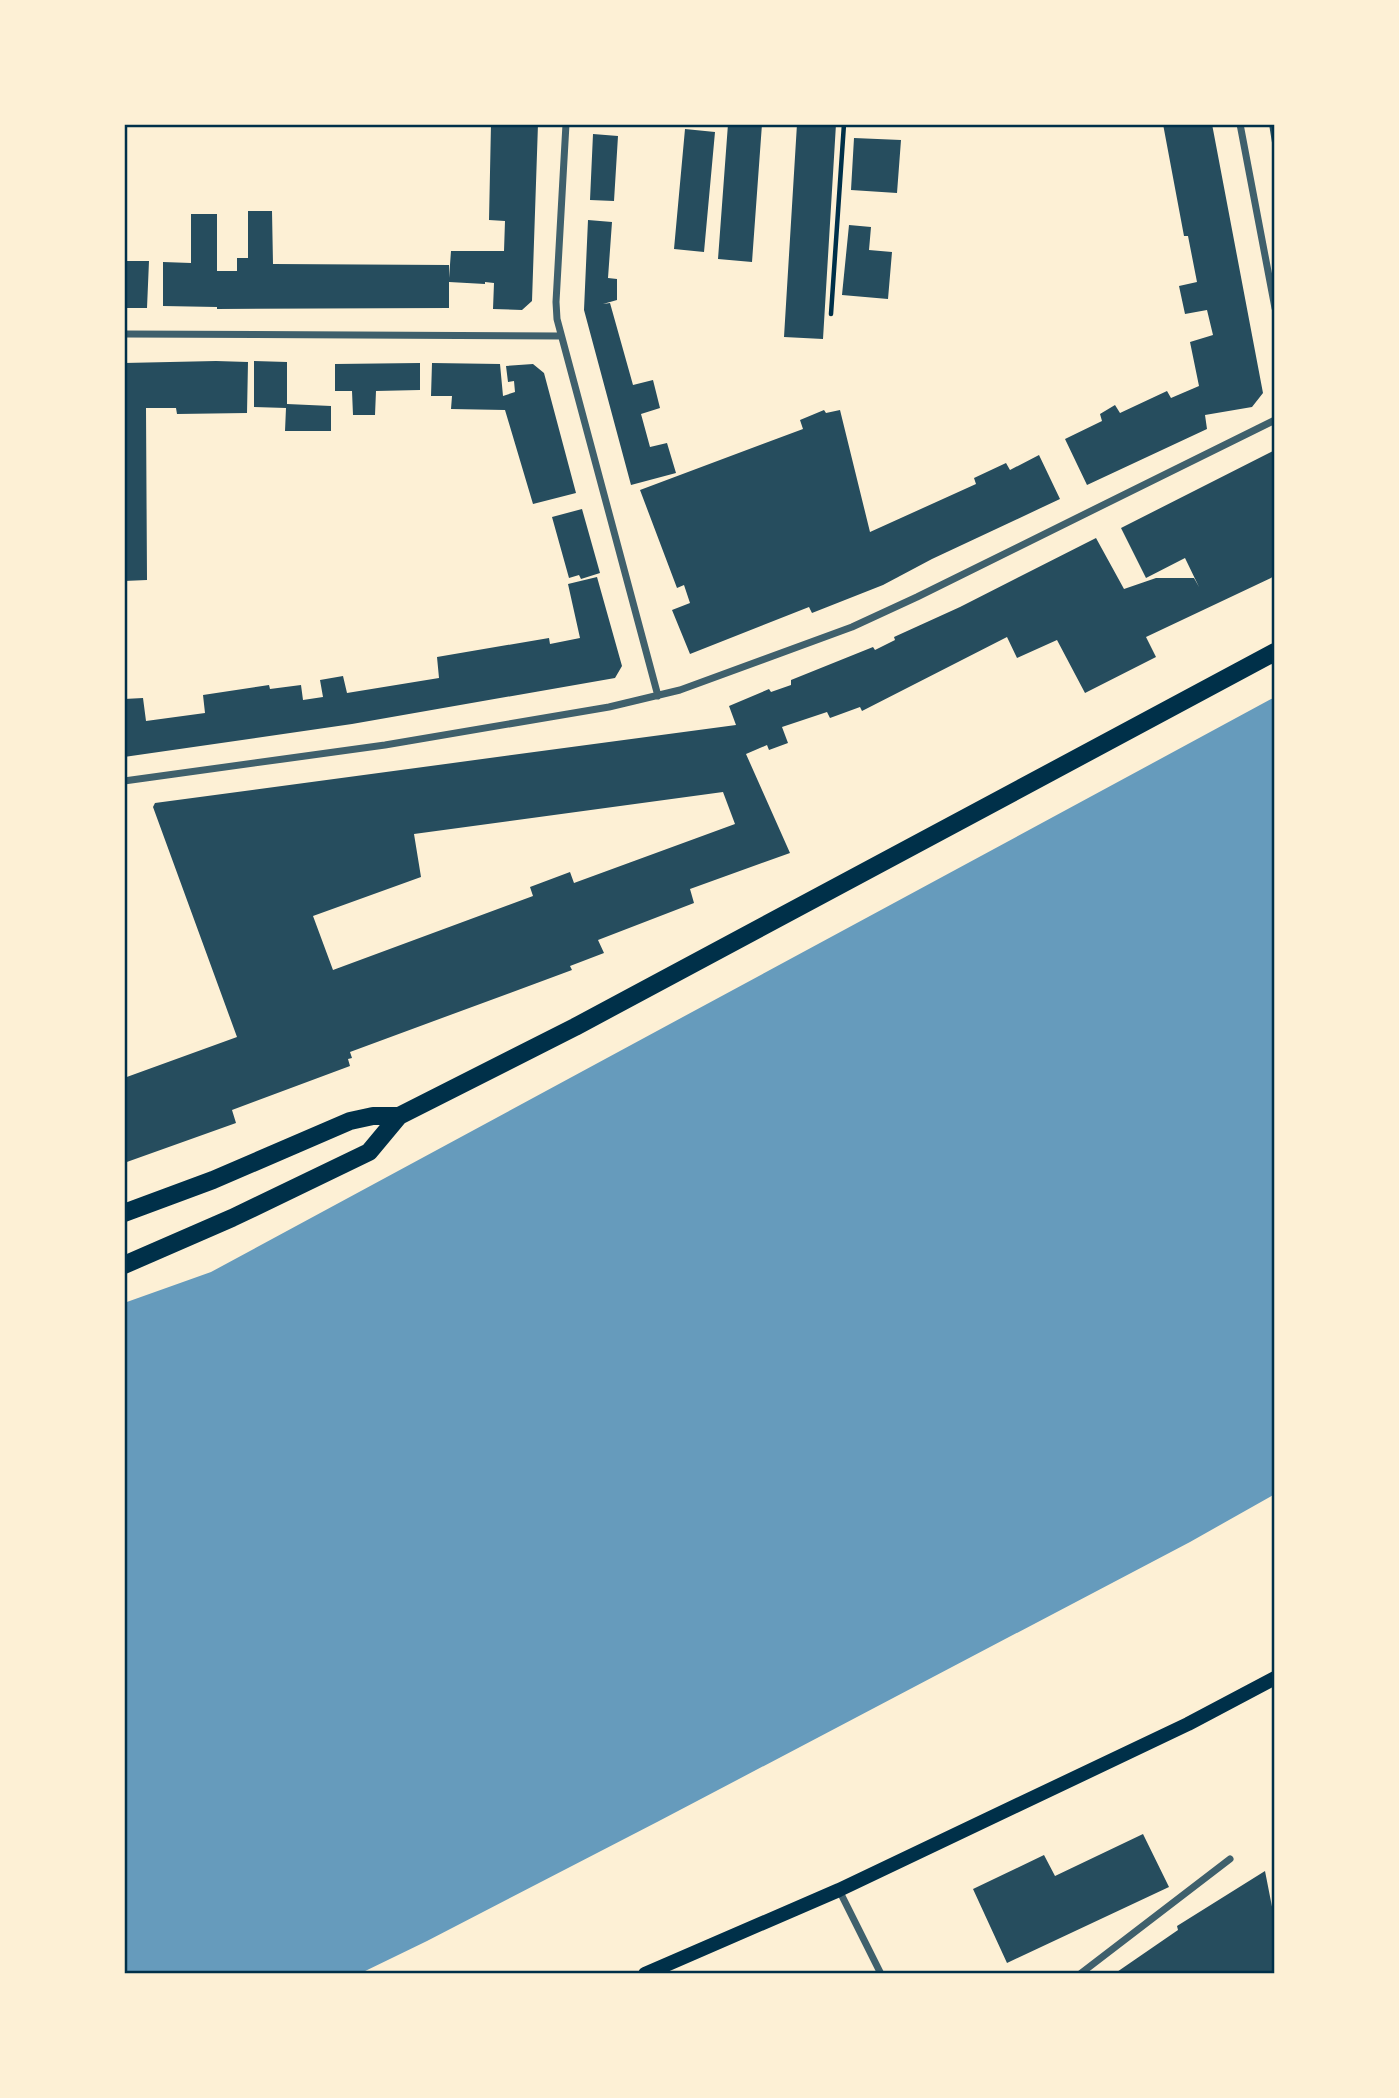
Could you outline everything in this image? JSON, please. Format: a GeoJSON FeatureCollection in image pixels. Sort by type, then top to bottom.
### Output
{"type":"FeatureCollection","features":[{"type":"Feature","properties":{"kind":"main road"},"geometry":{"type":"LineString","coordinates":[[124,1265],[232,1218],[369,1152],[400,1116],[611,1008],[1275,652]]}},
{"type":"Feature","properties":{"kind":"main road"},"geometry":{"type":"LineString","coordinates":[[124,1213],[213,1180],[349,1121],[373,1116],[400,1116]]}},
{"type":"Feature","properties":{"kind":"main road"},"geometry":{"type":"LineString","coordinates":[[645,1974],[839,1890],[1188,1724],[1275,1678]]}},
{"type":"Feature","properties":{"kind":"street"},"geometry":{"type":"LineString","coordinates":[[566,124],[556,302],[561,336],[658,696]]}},
{"type":"Feature","properties":{"kind":"street"},"geometry":{"type":"LineString","coordinates":[[1240,124],[1275,309]]}},
{"type":"Feature","properties":{"kind":"street"},"geometry":{"type":"LineString","coordinates":[[124,334],[561,336]]}},
{"type":"Feature","properties":{"kind":"street"},"geometry":{"type":"LineString","coordinates":[[124,781],[385,745],[609,707],[658,696],[852,627],[1275,420]]}},
{"type":"Feature","properties":{"kind":"street"},"geometry":{"type":"LineString","coordinates":[[1080,1974],[1230,1859]]}},
{"type":"Feature","properties":{"kind":"street"},"geometry":{"type":"LineString","coordinates":[[839,1890],[880,1974]]}},
{"type":"Feature","properties":{"kind":"path"},"geometry":{"type":"LineString","coordinates":[[831,314],[844,124]]}},
{"type":"Feature","properties":{"kind":"water"},"geometry":{"type":"Polygon","coordinates":[[[1275,697],[1275,1494],[1190,1542],[659,1821],[359,1974],[124,1974],[124,1303],[211,1272],[1275,697]]]}},
{"type":"Feature","properties":{"kind":"building"},"geometry":{"type":"Polygon","coordinates":[[[491,124],[538,124],[532,301],[522,310],[493,309],[494,283],[485,282],[449,282],[449,308],[217,309],[163,306],[163,262],[191,263],[191,214],[217,214],[217,271],[237,271],[237,258],[248,258],[248,211],[272,211],[273,264],[449,265],[449,278],[451,251],[504,251],[505,221],[489,220],[491,124]]]}},
{"type":"Feature","properties":{"kind":"building"},"geometry":{"type":"Polygon","coordinates":[[[728,124],[762,124],[752,262],[718,259],[728,124]]]}},
{"type":"Feature","properties":{"kind":"building"},"geometry":{"type":"Polygon","coordinates":[[[797,124],[836,124],[823,339],[784,337],[797,124]]]}},
{"type":"Feature","properties":{"kind":"building"},"geometry":{"type":"Polygon","coordinates":[[[1163,124],[1212,124],[1263,393],[1252,407],[1205,415],[1207,429],[1087,485],[1065,439],[1102,421],[1100,414],[1115,405],[1120,413],[1167,391],[1171,398],[1199,386],[1190,342],[1213,335],[1207,310],[1185,314],[1179,286],[1197,282],[1188,236],[1184,236],[1163,124]]]}},
{"type":"Feature","properties":{"kind":"building"},"geometry":{"type":"Polygon","coordinates":[[[1269,124],[1275,124],[1275,149],[1273,149],[1269,124]]]}},
{"type":"Feature","properties":{"kind":"building"},"geometry":{"type":"Polygon","coordinates":[[[685,129],[715,132],[704,252],[674,249],[685,129]]]}},
{"type":"Feature","properties":{"kind":"building"},"geometry":{"type":"Polygon","coordinates":[[[593,134],[618,136],[614,201],[590,200],[593,134]]]}},
{"type":"Feature","properties":{"kind":"building"},"geometry":{"type":"Polygon","coordinates":[[[854,138],[901,140],[897,193],[851,190],[854,138]]]}},
{"type":"Feature","properties":{"kind":"building"},"geometry":{"type":"Polygon","coordinates":[[[588,220],[612,222],[608,278],[617,279],[617,300],[603,304],[610,303],[633,385],[653,380],[660,408],[641,414],[650,447],[667,443],[676,473],[631,485],[584,310],[588,220]]]}},
{"type":"Feature","properties":{"kind":"building"},"geometry":{"type":"Polygon","coordinates":[[[849,225],[871,227],[869,250],[892,252],[888,299],[842,295],[849,225]]]}},
{"type":"Feature","properties":{"kind":"building"},"geometry":{"type":"Polygon","coordinates":[[[124,261],[149,261],[147,308],[124,308],[124,261]]]}},
{"type":"Feature","properties":{"kind":"building"},"geometry":{"type":"Polygon","coordinates":[[[254,361],[287,362],[287,404],[331,406],[331,431],[285,431],[286,408],[254,407],[254,361]]]}},
{"type":"Feature","properties":{"kind":"building"},"geometry":{"type":"Polygon","coordinates":[[[248,362],[247,413],[177,414],[176,408],[146,408],[147,580],[124,581],[124,363],[248,362]]]}},
{"type":"Feature","properties":{"kind":"building"},"geometry":{"type":"Polygon","coordinates":[[[420,363],[420,390],[376,391],[375,415],[353,415],[352,391],[335,391],[335,364],[420,363]]]}},
{"type":"Feature","properties":{"kind":"building"},"geometry":{"type":"Polygon","coordinates":[[[432,363],[500,364],[503,396],[515,392],[514,381],[508,382],[506,366],[533,364],[544,373],[576,493],[533,504],[505,410],[451,409],[452,396],[431,396],[432,363]]]}},
{"type":"Feature","properties":{"kind":"building"},"geometry":{"type":"Polygon","coordinates":[[[824,410],[826,413],[840,410],[870,532],[976,484],[974,478],[1006,463],[1010,470],[1039,455],[1060,499],[883,585],[812,613],[809,607],[690,654],[672,610],[690,603],[684,585],[677,588],[640,490],[803,429],[800,420],[824,410]]]}},
{"type":"Feature","properties":{"kind":"building"},"geometry":{"type":"Polygon","coordinates":[[[1275,450],[1275,576],[1146,637],[1156,657],[1085,693],[1057,640],[1017,658],[1007,637],[862,711],[860,707],[830,718],[827,712],[782,727],[788,743],[769,750],[767,745],[746,754],[790,853],[690,889],[694,903],[598,940],[604,953],[570,966],[572,970],[350,1052],[350,1066],[232,1110],[236,1123],[124,1163],[124,1078],[237,1037],[153,807],[155,803],[736,725],[729,706],[769,689],[771,692],[791,685],[791,680],[873,647],[875,650],[895,640],[894,637],[960,607],[1096,538],[1124,589],[1156,578],[1194,578],[1199,587],[1185,558],[1146,578],[1121,528],[1275,450]],[[723,792],[414,834],[421,877],[313,916],[333,970],[533,896],[530,887],[570,872],[574,883],[735,824],[723,792]]]}},
{"type":"Feature","properties":{"kind":"building"},"geometry":{"type":"Polygon","coordinates":[[[582,509],[600,573],[581,579],[579,575],[569,578],[552,517],[582,509]]]}},
{"type":"Feature","properties":{"kind":"building"},"geometry":{"type":"Polygon","coordinates":[[[597,577],[622,666],[615,678],[352,724],[124,757],[124,699],[143,698],[146,721],[205,713],[203,695],[269,685],[270,689],[301,685],[303,700],[323,697],[320,680],[343,676],[347,693],[439,678],[437,657],[549,638],[550,644],[580,638],[568,584],[597,577]]]}},
{"type":"Feature","properties":{"kind":"building"},"geometry":{"type":"Polygon","coordinates":[[[1143,1834],[1169,1887],[1007,1963],[973,1889],[1044,1855],[1055,1876],[1143,1834]]]}},
{"type":"Feature","properties":{"kind":"building"},"geometry":{"type":"Polygon","coordinates":[[[1265,1871],[1275,1922],[1275,1974],[1114,1974],[1178,1930],[1177,1926],[1265,1871]]]}}]}
